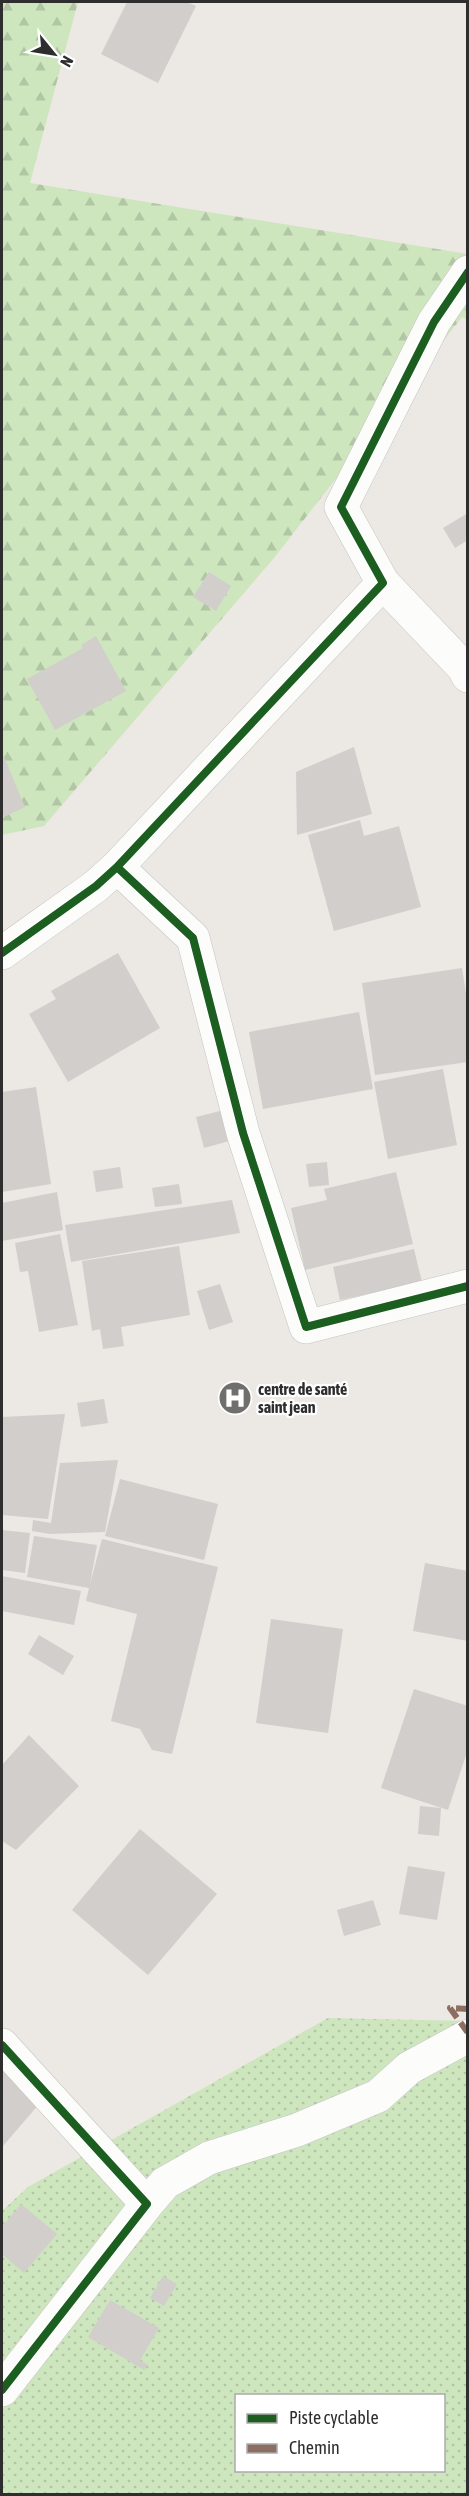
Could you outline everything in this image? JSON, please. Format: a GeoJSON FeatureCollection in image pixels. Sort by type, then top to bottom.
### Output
{"type":"FeatureCollection","features":[{"type":"Feature","properties":{"kind":"street"},"geometry":{"type":"LineString","coordinates":[[468,272],[434,322],[341,507],[384,583],[464,668],[468,676]]}},
{"type":"Feature","properties":{"kind":"street"},"geometry":{"type":"LineString","coordinates":[[2,953],[96,886],[117,867],[384,583]]}},
{"type":"Feature","properties":{"kind":"street"},"geometry":{"type":"LineString","coordinates":[[117,867],[193,938],[243,1133],[306,1327],[468,1286]]}},
{"type":"Feature","properties":{"kind":"street"},"geometry":{"type":"LineString","coordinates":[[2,2390],[165,2183],[209,2158],[297,2130],[378,2096],[409,2068],[468,2036]]}},
{"type":"Feature","properties":{"kind":"street"},"geometry":{"type":"LineString","coordinates":[[2,2045],[147,2205]]}},
{"type":"Feature","properties":{"kind":"green space"},"geometry":{"type":"Polygon","coordinates":[[[2,2],[78,2],[30,183],[468,254],[467,320],[462,317],[274,558],[44,826],[2,835],[2,2]]]}},
{"type":"Feature","properties":{"kind":"green space"},"geometry":{"type":"Polygon","coordinates":[[[328,2018],[467,2021],[467,2494],[2,2494],[2,2211],[28,2187],[328,2018]]]}},
{"type":"Feature","properties":{"kind":"building"},"geometry":{"type":"Polygon","coordinates":[[[127,2],[187,2],[196,6],[158,83],[101,54],[127,2]]]}},
{"type":"Feature","properties":{"kind":"building"},"geometry":{"type":"Polygon","coordinates":[[[468,513],[468,540],[455,548],[443,528],[468,513]]]}},
{"type":"Feature","properties":{"kind":"building"},"geometry":{"type":"Polygon","coordinates":[[[209,572],[231,586],[216,611],[193,597],[209,572]]]}},
{"type":"Feature","properties":{"kind":"building"},"geometry":{"type":"Polygon","coordinates":[[[96,636],[126,691],[55,730],[27,679],[83,648],[81,645],[96,636]]]}},
{"type":"Feature","properties":{"kind":"building"},"geometry":{"type":"Polygon","coordinates":[[[354,747],[372,814],[297,835],[296,772],[354,747]]]}},
{"type":"Feature","properties":{"kind":"building"},"geometry":{"type":"Polygon","coordinates":[[[2,752],[25,807],[4,817],[2,812],[2,752]]]}},
{"type":"Feature","properties":{"kind":"building"},"geometry":{"type":"Polygon","coordinates":[[[360,820],[364,836],[399,826],[421,907],[334,931],[308,835],[360,820]]]}},
{"type":"Feature","properties":{"kind":"building"},"geometry":{"type":"Polygon","coordinates":[[[118,953],[160,1028],[68,1082],[29,1014],[56,999],[51,991],[118,953]]]}},
{"type":"Feature","properties":{"kind":"building"},"geometry":{"type":"Polygon","coordinates":[[[462,968],[468,1006],[468,1062],[375,1075],[362,983],[462,968]]]}},
{"type":"Feature","properties":{"kind":"building"},"geometry":{"type":"Polygon","coordinates":[[[359,1012],[373,1089],[263,1109],[249,1032],[359,1012]]]}},
{"type":"Feature","properties":{"kind":"building"},"geometry":{"type":"Polygon","coordinates":[[[443,1069],[457,1145],[388,1159],[374,1082],[443,1069]]]}},
{"type":"Feature","properties":{"kind":"building"},"geometry":{"type":"Polygon","coordinates":[[[36,1087],[51,1184],[2,1192],[2,1092],[36,1087]]]}},
{"type":"Feature","properties":{"kind":"building"},"geometry":{"type":"Polygon","coordinates":[[[220,1111],[229,1141],[204,1148],[196,1117],[220,1111]]]}},
{"type":"Feature","properties":{"kind":"building"},"geometry":{"type":"Polygon","coordinates":[[[327,1162],[329,1185],[309,1187],[306,1164],[327,1162]]]}},
{"type":"Feature","properties":{"kind":"building"},"geometry":{"type":"Polygon","coordinates":[[[120,1167],[123,1188],[96,1192],[93,1171],[120,1167]]]}},
{"type":"Feature","properties":{"kind":"building"},"geometry":{"type":"Polygon","coordinates":[[[396,1172],[413,1244],[305,1270],[291,1208],[327,1200],[324,1189],[396,1172]]]}},
{"type":"Feature","properties":{"kind":"building"},"geometry":{"type":"Polygon","coordinates":[[[179,1184],[182,1204],[155,1207],[152,1188],[179,1184]]]}},
{"type":"Feature","properties":{"kind":"building"},"geometry":{"type":"Polygon","coordinates":[[[57,1192],[63,1230],[2,1241],[2,1203],[57,1192]]]}},
{"type":"Feature","properties":{"kind":"building"},"geometry":{"type":"Polygon","coordinates":[[[232,1200],[240,1233],[71,1262],[65,1225],[232,1200]]]}},
{"type":"Feature","properties":{"kind":"building"},"geometry":{"type":"Polygon","coordinates":[[[60,1234],[78,1325],[39,1332],[28,1271],[20,1272],[15,1243],[60,1234]]]}},
{"type":"Feature","properties":{"kind":"building"},"geometry":{"type":"Polygon","coordinates":[[[179,1246],[190,1315],[121,1327],[124,1346],[103,1349],[100,1329],[92,1331],[82,1261],[179,1246]]]}},
{"type":"Feature","properties":{"kind":"building"},"geometry":{"type":"Polygon","coordinates":[[[414,1249],[422,1282],[340,1300],[333,1267],[414,1249]]]}},
{"type":"Feature","properties":{"kind":"building"},"geometry":{"type":"Polygon","coordinates":[[[220,1284],[233,1322],[209,1330],[197,1291],[220,1284]]]}},
{"type":"Feature","properties":{"kind":"building"},"geometry":{"type":"Polygon","coordinates":[[[104,1399],[108,1423],[81,1427],[77,1403],[104,1399]]]}},
{"type":"Feature","properties":{"kind":"building"},"geometry":{"type":"Polygon","coordinates":[[[65,1414],[48,1519],[2,1515],[2,1417],[65,1414]]]}},
{"type":"Feature","properties":{"kind":"building"},"geometry":{"type":"Polygon","coordinates":[[[118,1460],[105,1532],[50,1534],[32,1531],[33,1520],[51,1523],[60,1463],[118,1460]]]}},
{"type":"Feature","properties":{"kind":"building"},"geometry":{"type":"Polygon","coordinates":[[[120,1479],[218,1504],[204,1560],[105,1536],[120,1479]]]}},
{"type":"Feature","properties":{"kind":"building"},"geometry":{"type":"Polygon","coordinates":[[[2,1530],[30,1533],[25,1573],[2,1570],[2,1530]]]}},
{"type":"Feature","properties":{"kind":"building"},"geometry":{"type":"Polygon","coordinates":[[[34,1536],[97,1545],[90,1584],[102,1539],[218,1567],[172,1754],[152,1750],[140,1729],[111,1721],[137,1614],[86,1601],[89,1588],[27,1577],[34,1536]]]}},
{"type":"Feature","properties":{"kind":"building"},"geometry":{"type":"Polygon","coordinates":[[[425,1563],[468,1571],[468,1641],[413,1631],[425,1563]]]}},
{"type":"Feature","properties":{"kind":"building"},"geometry":{"type":"Polygon","coordinates":[[[2,1576],[81,1591],[74,1625],[2,1611],[2,1576]]]}},
{"type":"Feature","properties":{"kind":"building"},"geometry":{"type":"Polygon","coordinates":[[[271,1619],[343,1629],[328,1733],[256,1723],[271,1619]]]}},
{"type":"Feature","properties":{"kind":"building"},"geometry":{"type":"Polygon","coordinates":[[[39,1635],[74,1656],[63,1675],[28,1654],[39,1635]]]}},
{"type":"Feature","properties":{"kind":"building"},"geometry":{"type":"Polygon","coordinates":[[[414,1689],[468,1706],[468,1749],[448,1810],[381,1788],[414,1689]]]}},
{"type":"Feature","properties":{"kind":"building"},"geometry":{"type":"Polygon","coordinates":[[[29,1735],[79,1786],[16,1850],[2,1841],[2,1765],[29,1735]]]}},
{"type":"Feature","properties":{"kind":"building"},"geometry":{"type":"Polygon","coordinates":[[[420,1806],[441,1808],[439,1836],[418,1834],[420,1806]]]}},
{"type":"Feature","properties":{"kind":"building"},"geometry":{"type":"Polygon","coordinates":[[[140,1829],[217,1894],[148,1975],[72,1910],[140,1829]]]}},
{"type":"Feature","properties":{"kind":"building"},"geometry":{"type":"Polygon","coordinates":[[[408,1866],[445,1872],[437,1920],[399,1914],[408,1866]]]}},
{"type":"Feature","properties":{"kind":"building"},"geometry":{"type":"Polygon","coordinates":[[[373,1900],[381,1925],[344,1936],[337,1910],[373,1900]]]}},
{"type":"Feature","properties":{"kind":"building"},"geometry":{"type":"Polygon","coordinates":[[[2,2070],[40,2103],[2,2147],[2,2070]]]}},
{"type":"Feature","properties":{"kind":"building"},"geometry":{"type":"Polygon","coordinates":[[[21,2204],[57,2234],[24,2273],[2,2254],[2,2227],[21,2204]]]}},
{"type":"Feature","properties":{"kind":"building"},"geometry":{"type":"Polygon","coordinates":[[[163,2276],[177,2284],[164,2306],[150,2298],[163,2276]]]}},
{"type":"Feature","properties":{"kind":"building"},"geometry":{"type":"Polygon","coordinates":[[[110,2300],[159,2328],[140,2360],[148,2365],[144,2370],[88,2337],[110,2300]]]}},
{"type":"Feature","properties":{"kind":"marked path"},"geometry":{"type":"LineString","coordinates":[[468,2009],[450,2008],[468,2033]]}},
{"type":"Feature","properties":{"kind":"cycle path"},"geometry":{"type":"LineString","coordinates":[[2,953],[96,886],[117,867],[383,583],[341,507],[434,322],[468,272]]}},
{"type":"Feature","properties":{"kind":"cycle path"},"geometry":{"type":"LineString","coordinates":[[117,867],[193,938],[243,1133],[306,1327],[468,1286]]}},
{"type":"Feature","properties":{"kind":"cycle path"},"geometry":{"type":"LineString","coordinates":[[2,2045],[147,2204],[2,2390]]}},
{"type":"Feature","properties":{"kind":"place","name":"centre de santé saint jean"},"geometry":{"type":"Point","coordinates":[235,1398]}}]}
